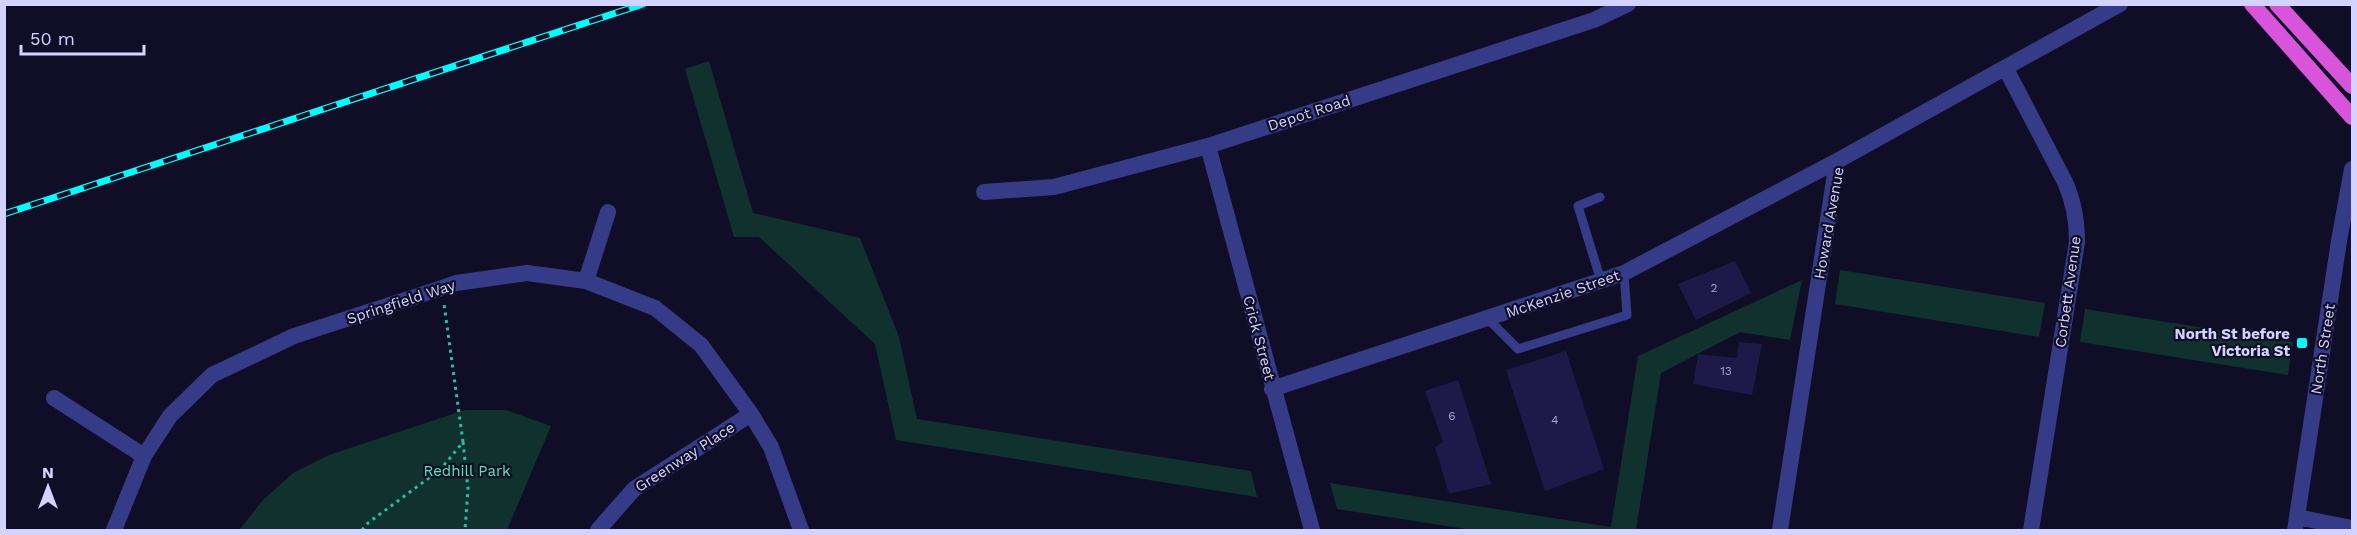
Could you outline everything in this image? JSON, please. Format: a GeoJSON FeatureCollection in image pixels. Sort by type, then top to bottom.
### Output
{"type":"FeatureCollection","features":[{"type":"Feature","properties":{"kind":"highway"},"geometry":{"type":"LineString","coordinates":[[2252,4],[2352,117]]}},
{"type":"Feature","properties":{"kind":"highway"},"geometry":{"type":"LineString","coordinates":[[2277,4],[2352,86]]}},
{"type":"Feature","properties":{"kind":"street","name":"Depot Road"},"geometry":{"type":"LineString","coordinates":[[984,192],[1054,188],[1208,146],[1594,20],[1628,4]]}},
{"type":"Feature","properties":{"kind":"street","name":"Howard Avenue"},"geometry":{"type":"LineString","coordinates":[[1780,531],[1837,161],[2120,4]]}},
{"type":"Feature","properties":{"kind":"street","name":"Corbett Avenue"},"geometry":{"type":"LineString","coordinates":[[2006,69],[2065,182],[2072,198],[2077,220],[2077,242],[2031,531]]}},
{"type":"Feature","properties":{"kind":"street","name":"Crick Street"},"geometry":{"type":"LineString","coordinates":[[1208,146],[1312,531]]}},
{"type":"Feature","properties":{"kind":"street","name":"McKenzie Street"},"geometry":{"type":"LineString","coordinates":[[1272,389],[1624,273],[1837,161]]}},
{"type":"Feature","properties":{"kind":"street","name":"North Street"},"geometry":{"type":"LineString","coordinates":[[2296,524],[2352,169]]}},
{"type":"Feature","properties":{"kind":"street"},"geometry":{"type":"LineString","coordinates":[[586,281],[609,212]]}},
{"type":"Feature","properties":{"kind":"street","name":"Springfield Way"},"geometry":{"type":"LineString","coordinates":[[114,531],[144,456],[170,416],[212,375],[294,336],[456,283],[527,273],[586,281],[655,308],[701,345],[752,414],[771,447],[801,531]]}},
{"type":"Feature","properties":{"kind":"street"},"geometry":{"type":"LineString","coordinates":[[54,398],[144,456]]}},
{"type":"Feature","properties":{"kind":"street","name":"Greenway Place"},"geometry":{"type":"LineString","coordinates":[[598,531],[634,489],[752,414]]}},
{"type":"Feature","properties":{"kind":"street"},"geometry":{"type":"LineString","coordinates":[[2296,524],[2352,528]]}},
{"type":"Feature","properties":{"kind":"lane"},"geometry":{"type":"LineString","coordinates":[[1600,197],[1578,206],[1601,281]]}},
{"type":"Feature","properties":{"kind":"lane"},"geometry":{"type":"LineString","coordinates":[[1488,319],[1518,349],[1627,315],[1624,273]]}},
{"type":"Feature","properties":{"kind":"path"},"geometry":{"type":"LineString","coordinates":[[442,288],[468,489],[465,531]]}},
{"type":"Feature","properties":{"kind":"path"},"geometry":{"type":"LineString","coordinates":[[362,531],[368,523],[441,469],[463,442]]}},
{"type":"Feature","properties":{"kind":"green space"},"geometry":{"type":"Polygon","coordinates":[[[709,61],[753,213],[860,238],[899,337],[917,419],[1251,471],[1257,497],[896,440],[875,344],[759,237],[734,237],[685,69],[709,61]]]}},
{"type":"Feature","properties":{"kind":"green space"},"geometry":{"type":"Polygon","coordinates":[[[1840,270],[2045,303],[2039,337],[1835,304],[1840,270]]]}},
{"type":"Feature","properties":{"kind":"green space"},"geometry":{"type":"Polygon","coordinates":[[[1802,280],[1790,340],[1740,332],[1661,373],[1636,530],[1473,530],[1337,509],[1330,483],[1611,527],[1638,356],[1802,280]]]}},
{"type":"Feature","properties":{"kind":"green space"},"geometry":{"type":"Polygon","coordinates":[[[2085,309],[2293,342],[2288,375],[2080,342],[2085,309]]]}},
{"type":"Feature","properties":{"kind":"green space","name":"Redhill Park"},"geometry":{"type":"Polygon","coordinates":[[[465,410],[506,410],[551,426],[507,530],[239,530],[263,500],[293,473],[329,455],[465,410]]]}},
{"type":"Feature","properties":{"kind":"building"},"geometry":{"type":"Polygon","coordinates":[[[1735,261],[1751,293],[1696,320],[1678,284],[1735,261]]]}},
{"type":"Feature","properties":{"kind":"building"},"geometry":{"type":"Polygon","coordinates":[[[1739,342],[1762,344],[1752,395],[1693,384],[1698,354],[1737,358],[1739,342]]]}},
{"type":"Feature","properties":{"kind":"building"},"geometry":{"type":"Polygon","coordinates":[[[1566,351],[1604,469],[1545,491],[1506,370],[1566,351]]]}},
{"type":"Feature","properties":{"kind":"building"},"geometry":{"type":"Polygon","coordinates":[[[1458,380],[1491,484],[1449,494],[1435,447],[1443,442],[1425,391],[1458,380]]]}},
{"type":"Feature","properties":{"kind":"railway"},"geometry":{"type":"LineString","coordinates":[[4,214],[643,4]]}},
{"type":"Feature","properties":{"kind":"place","name":"North St before Victoria St"},"geometry":{"type":"Point","coordinates":[2302,343]}}]}
